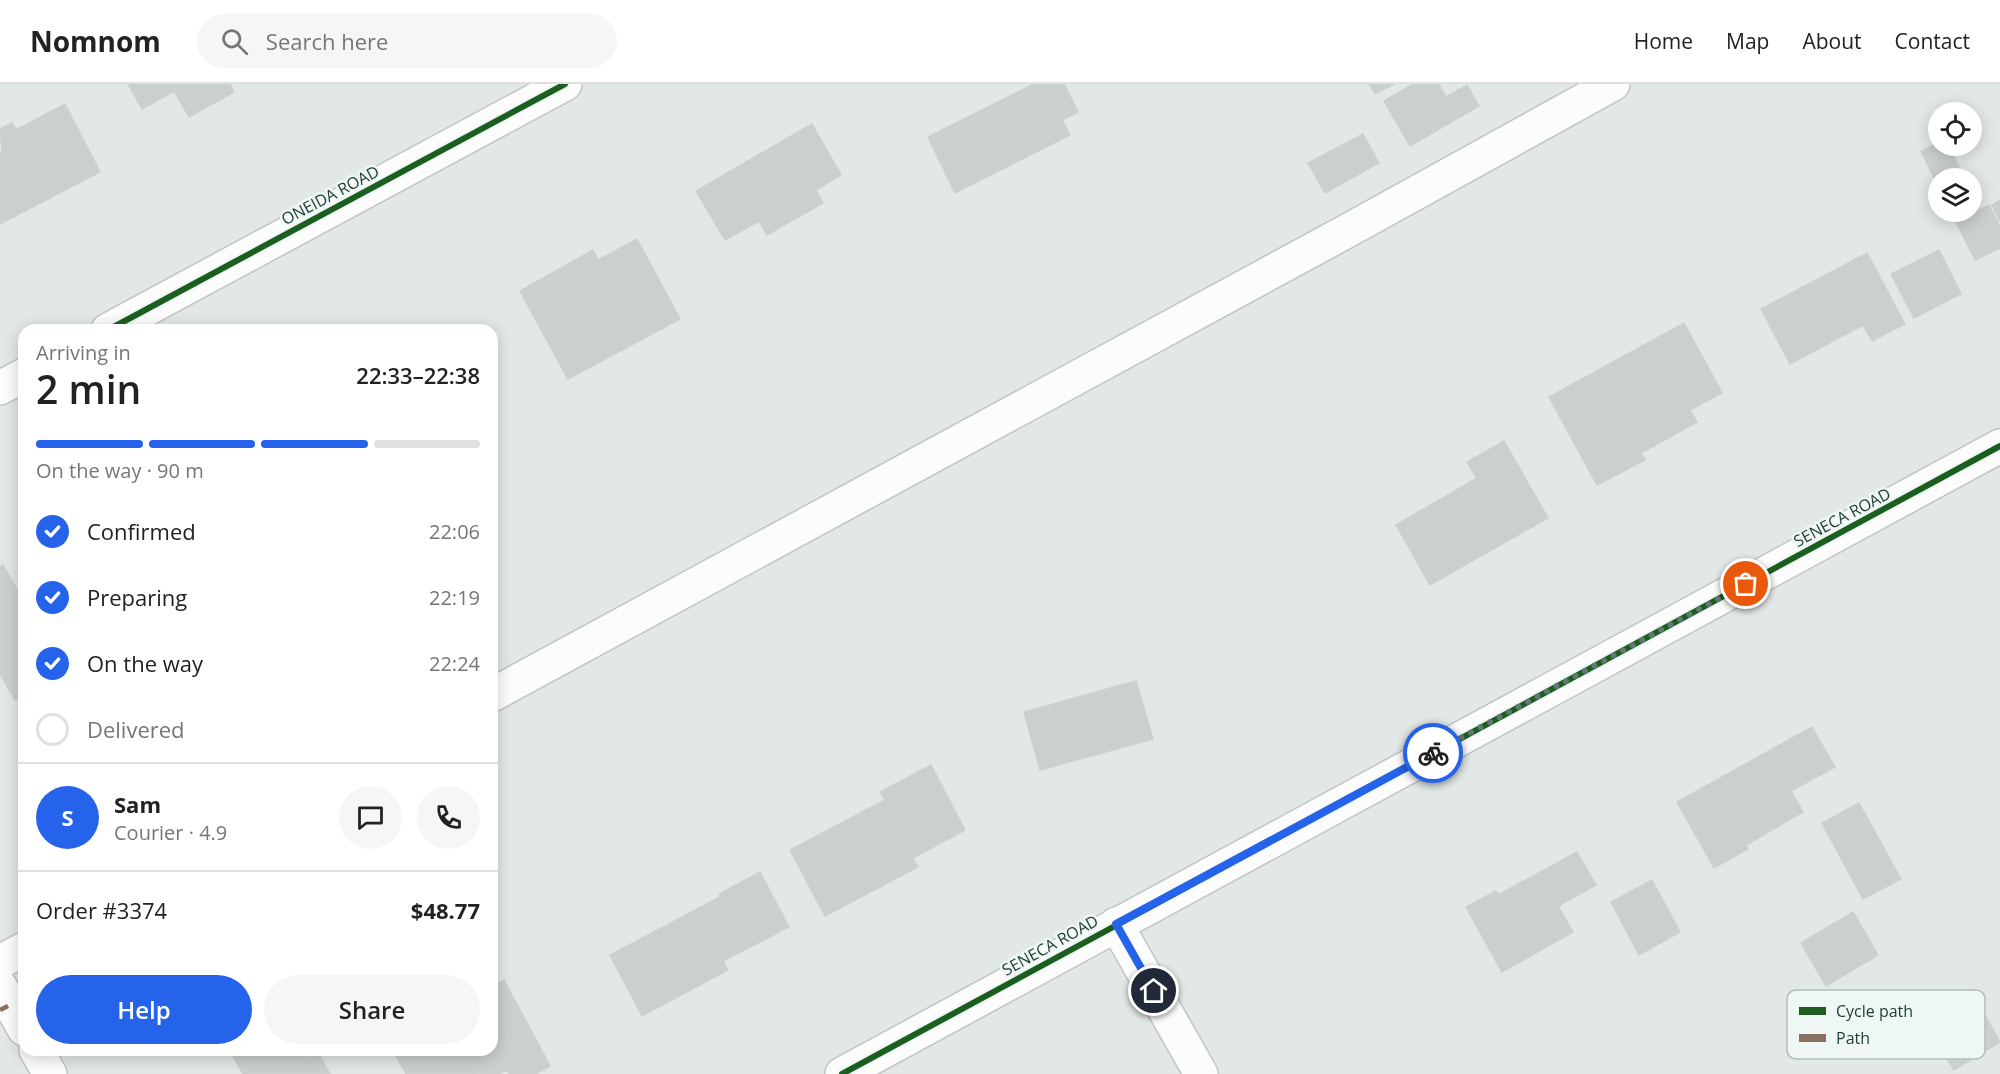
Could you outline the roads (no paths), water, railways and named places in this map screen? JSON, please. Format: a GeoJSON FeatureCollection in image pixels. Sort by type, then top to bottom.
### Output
{"type":"FeatureCollection","features":[{"type":"Feature","properties":{"kind":"street","name":"ONEIDA ROAD"},"geometry":{"type":"LineString","coordinates":[[119,324],[565,84]]}},
{"type":"Feature","properties":{"kind":"street"},"geometry":{"type":"LineString","coordinates":[[498,692],[1613,84]]}},
{"type":"Feature","properties":{"kind":"street"},"geometry":{"type":"LineString","coordinates":[[0,388],[18,378]]}},
{"type":"Feature","properties":{"kind":"street","name":"SENECA ROAD"},"geometry":{"type":"LineString","coordinates":[[842,1074],[1999,448]]}},
{"type":"Feature","properties":{"kind":"street"},"geometry":{"type":"LineString","coordinates":[[1116,924],[1201,1074]]}},
{"type":"Feature","properties":{"kind":"street"},"geometry":{"type":"LineString","coordinates":[[0,962],[18,952]]}},
{"type":"Feature","properties":{"kind":"street"},"geometry":{"type":"LineString","coordinates":[[0,986],[18,1018]]}},
{"type":"Feature","properties":{"kind":"street"},"geometry":{"type":"LineString","coordinates":[[40,1056],[50,1074]]}}]}
